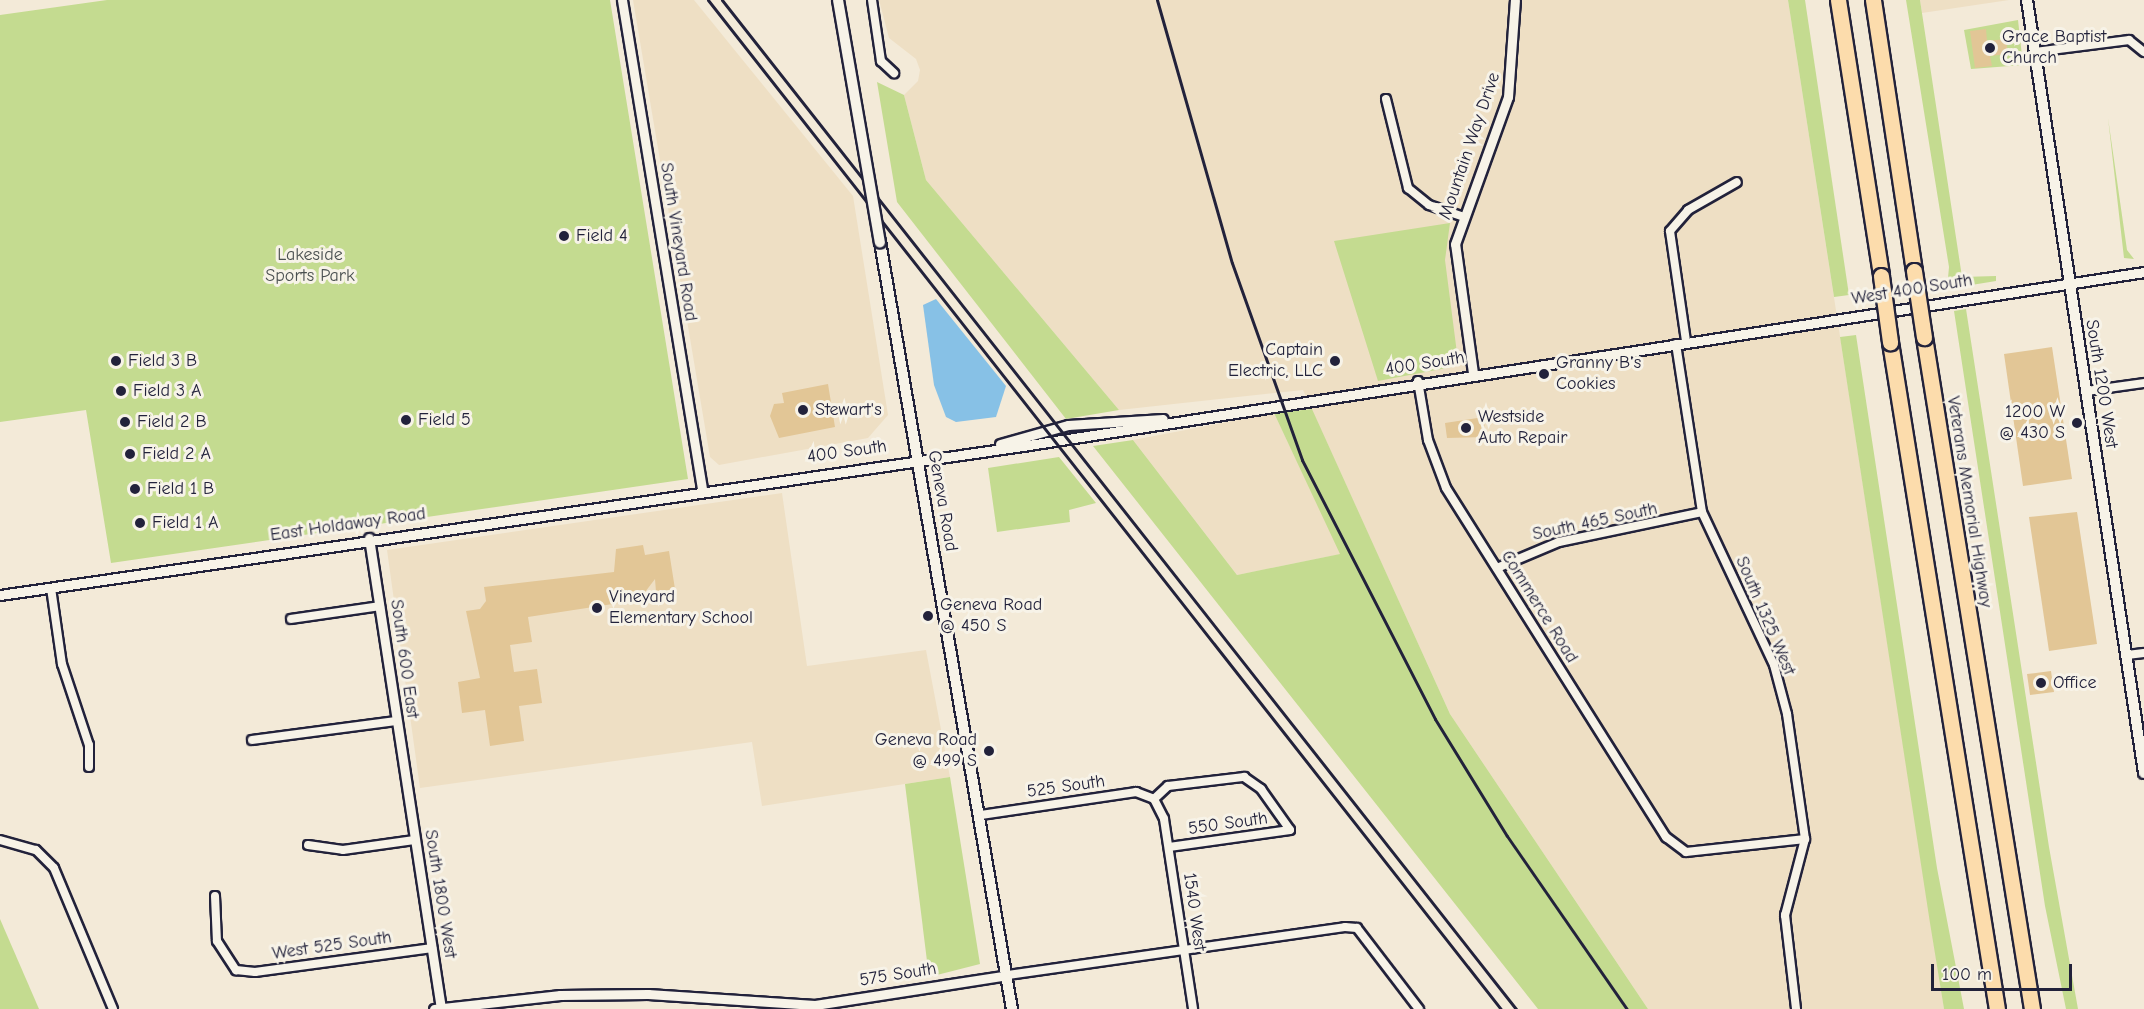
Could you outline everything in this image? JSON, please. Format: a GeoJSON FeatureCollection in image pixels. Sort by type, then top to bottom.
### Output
{"type":"FeatureCollection","features":[{"type":"Feature","properties":{"kind":"highway"},"geometry":{"type":"LineString","coordinates":[[1838,0],[1890,342],[1997,1009]]}},
{"type":"Feature","properties":{"kind":"highway","name":"Veterans Memorial Highway"},"geometry":{"type":"LineString","coordinates":[[1873,0],[1924,337],[2032,1009]]}},
{"type":"Feature","properties":{"kind":"main road","name":"Geneva Road"},"geometry":{"type":"LineString","coordinates":[[838,0],[981,815],[1012,1009]]}},
{"type":"Feature","properties":{"kind":"main road","name":"South 1200 West"},"geometry":{"type":"LineString","coordinates":[[2027,0],[2068,283],[2087,391],[2144,773]]}},
{"type":"Feature","properties":{"kind":"street","name":"South Vineyard Road"},"geometry":{"type":"LineString","coordinates":[[622,0],[702,490]]}},
{"type":"Feature","properties":{"kind":"street"},"geometry":{"type":"LineString","coordinates":[[872,0],[881,61],[894,73]]}},
{"type":"Feature","properties":{"kind":"street","name":"Mountain Way Drive"},"geometry":{"type":"LineString","coordinates":[[1473,373],[1454,259],[1461,216],[1508,97],[1515,0]]}},
{"type":"Feature","properties":{"kind":"street"},"geometry":{"type":"LineString","coordinates":[[2035,52],[2129,40],[2144,52]]}},
{"type":"Feature","properties":{"kind":"street"},"geometry":{"type":"LineString","coordinates":[[1386,99],[1408,188],[1429,205],[1461,216]]}},
{"type":"Feature","properties":{"kind":"street"},"geometry":{"type":"LineString","coordinates":[[1686,341],[1670,231],[1688,210],[1737,182]]}},
{"type":"Feature","properties":{"kind":"street","name":"West 400 South"},"geometry":{"type":"LineString","coordinates":[[1686,341],[2144,272]]}},
{"type":"Feature","properties":{"kind":"street","name":"400 South"},"geometry":{"type":"LineString","coordinates":[[702,490],[1686,341]]}},
{"type":"Feature","properties":{"kind":"street","name":"South 1325 West"},"geometry":{"type":"LineString","coordinates":[[1676,344],[1702,512],[1774,665],[1805,839],[1785,915],[1796,1009]]}},
{"type":"Feature","properties":{"kind":"street","name":"Commerce Road"},"geometry":{"type":"LineString","coordinates":[[1418,381],[1437,468],[1666,837],[1686,852],[1805,839]]}},
{"type":"Feature","properties":{"kind":"street"},"geometry":{"type":"LineString","coordinates":[[2087,391],[2144,383]]}},
{"type":"Feature","properties":{"kind":"street","name":"East Holdaway Road"},"geometry":{"type":"LineString","coordinates":[[0,595],[702,490]]}},
{"type":"Feature","properties":{"kind":"street","name":"South 465 South"},"geometry":{"type":"LineString","coordinates":[[1497,568],[1559,542],[1702,512]]}},
{"type":"Feature","properties":{"kind":"street","name":"South 600 East"},"geometry":{"type":"LineString","coordinates":[[369,538],[406,785]]}},
{"type":"Feature","properties":{"kind":"street"},"geometry":{"type":"LineString","coordinates":[[51,588],[62,664],[88,745],[89,766]]}},
{"type":"Feature","properties":{"kind":"street"},"geometry":{"type":"LineString","coordinates":[[291,619],[380,606]]}},
{"type":"Feature","properties":{"kind":"street"},"geometry":{"type":"LineString","coordinates":[[2127,656],[2144,653]]}},
{"type":"Feature","properties":{"kind":"street"},"geometry":{"type":"LineString","coordinates":[[252,740],[396,721]]}},
{"type":"Feature","properties":{"kind":"street","name":"550 South"},"geometry":{"type":"LineString","coordinates":[[1154,799],[1168,786],[1244,777],[1261,789],[1290,830],[1170,848]]}},
{"type":"Feature","properties":{"kind":"street","name":"South 1800 West"},"geometry":{"type":"LineString","coordinates":[[406,785],[432,948],[437,1008]]}},
{"type":"Feature","properties":{"kind":"street","name":"525 South"},"geometry":{"type":"LineString","coordinates":[[981,815],[1136,792],[1154,799]]}},
{"type":"Feature","properties":{"kind":"street","name":"1540 West"},"geometry":{"type":"LineString","coordinates":[[1154,799],[1164,819],[1170,848],[1193,1009]]}},
{"type":"Feature","properties":{"kind":"street"},"geometry":{"type":"LineString","coordinates":[[0,840],[36,850],[67,890],[113,1009]]}},
{"type":"Feature","properties":{"kind":"street"},"geometry":{"type":"LineString","coordinates":[[309,845],[343,850],[414,840]]}},
{"type":"Feature","properties":{"kind":"street","name":"West 525 South"},"geometry":{"type":"LineString","coordinates":[[215,896],[218,941],[222,957],[236,970],[432,948]]}},
{"type":"Feature","properties":{"kind":"street","name":"575 South"},"geometry":{"type":"LineString","coordinates":[[437,1008],[560,995],[637,994],[814,1005],[1008,975],[1357,928],[1419,1009]]}},
{"type":"Feature","properties":{"kind":"shaded area"},"geometry":{"type":"Polygon","coordinates":[[[633,0],[694,0],[853,196],[888,415],[868,438],[719,465],[710,457],[633,0]]]}},
{"type":"Feature","properties":{"kind":"shaded area"},"geometry":{"type":"Polygon","coordinates":[[[879,0],[1788,0],[1944,1009],[1648,1009],[1450,714],[1303,390],[1119,410],[926,180],[904,95],[918,81],[920,70],[916,59],[889,38],[879,0]]]}},
{"type":"Feature","properties":{"kind":"shaded area"},"geometry":{"type":"Polygon","coordinates":[[[1920,0],[2009,0],[1922,13],[1920,0]]]}},
{"type":"Feature","properties":{"kind":"shaded area"},"geometry":{"type":"Polygon","coordinates":[[[1274,413],[1341,554],[1237,575],[1133,440],[1274,413]]]}},
{"type":"Feature","properties":{"kind":"shaded area","name":"Vineyard Elementary School"},"geometry":{"type":"Polygon","coordinates":[[[782,493],[807,666],[926,650],[950,777],[762,806],[752,742],[420,788],[387,550],[782,493]]]}},
{"type":"Feature","properties":{"kind":"green space","name":"Lakeside Sports Park"},"geometry":{"type":"Polygon","coordinates":[[[107,0],[610,0],[688,479],[111,563],[86,410],[0,422],[0,15],[107,0]]]}},
{"type":"Feature","properties":{"kind":"green space"},"geometry":{"type":"Polygon","coordinates":[[[1788,0],[1805,0],[1849,295],[1834,297],[1788,0]]]}},
{"type":"Feature","properties":{"kind":"green space"},"geometry":{"type":"Polygon","coordinates":[[[1906,0],[1920,0],[1962,277],[1996,276],[1996,281],[1947,289],[1949,267],[1906,0]]]}},
{"type":"Feature","properties":{"kind":"green space"},"geometry":{"type":"Polygon","coordinates":[[[2018,20],[2023,65],[1971,69],[1964,30],[2018,20]]]}},
{"type":"Feature","properties":{"kind":"green space"},"geometry":{"type":"Polygon","coordinates":[[[877,82],[904,95],[926,180],[1119,410],[1066,419],[897,202],[877,82]]]}},
{"type":"Feature","properties":{"kind":"green space"},"geometry":{"type":"Polygon","coordinates":[[[2108,118],[2127,250],[2134,259],[2124,258],[2108,118]]]}},
{"type":"Feature","properties":{"kind":"green space"},"geometry":{"type":"Polygon","coordinates":[[[1450,223],[1445,260],[1458,361],[1452,367],[1378,381],[1334,241],[1450,223]]]}},
{"type":"Feature","properties":{"kind":"green space"},"geometry":{"type":"Polygon","coordinates":[[[1966,309],[2049,847],[2078,1009],[2066,1009],[2045,906],[1954,311],[1966,309]]]}},
{"type":"Feature","properties":{"kind":"green space"},"geometry":{"type":"Polygon","coordinates":[[[1856,335],[1937,868],[1964,1009],[1944,1009],[1930,923],[1840,337],[1856,335]]]}},
{"type":"Feature","properties":{"kind":"green space"},"geometry":{"type":"Polygon","coordinates":[[[1312,409],[1450,714],[1648,1009],[1538,1009],[1093,446],[1133,440],[1237,575],[1340,554],[1274,413],[1312,409]]]}},
{"type":"Feature","properties":{"kind":"green space"},"geometry":{"type":"Polygon","coordinates":[[[1059,457],[1096,503],[1069,510],[1070,522],[997,532],[988,468],[1059,457]]]}},
{"type":"Feature","properties":{"kind":"green space"},"geometry":{"type":"Polygon","coordinates":[[[950,777],[980,964],[929,977],[905,784],[950,777]]]}},
{"type":"Feature","properties":{"kind":"green space"},"geometry":{"type":"Polygon","coordinates":[[[0,919],[39,1009],[0,1009],[0,919]]]}},
{"type":"Feature","properties":{"kind":"water"},"geometry":{"type":"Polygon","coordinates":[[[936,299],[1006,386],[996,417],[956,422],[946,417],[934,385],[923,305],[936,299]]]}},
{"type":"Feature","properties":{"kind":"building","name":"Grace Baptist Church"},"geometry":{"type":"Polygon","coordinates":[[[1986,29],[1987,41],[2006,39],[2008,54],[1990,56],[1992,66],[1975,68],[1970,31],[1986,29]]]}},
{"type":"Feature","properties":{"kind":"building"},"geometry":{"type":"Polygon","coordinates":[[[2052,347],[2072,479],[2023,486],[2004,354],[2052,347]]]}},
{"type":"Feature","properties":{"kind":"building","name":"Stewart's"},"geometry":{"type":"Polygon","coordinates":[[[828,384],[835,427],[779,438],[770,416],[774,404],[784,403],[782,393],[828,384]]]}},
{"type":"Feature","properties":{"kind":"building","name":"Westside Auto Repair"},"geometry":{"type":"Polygon","coordinates":[[[1484,417],[1485,437],[1447,438],[1445,423],[1484,417]]]}},
{"type":"Feature","properties":{"kind":"building"},"geometry":{"type":"Polygon","coordinates":[[[2077,512],[2097,644],[2049,651],[2029,517],[2077,512]]]}},
{"type":"Feature","properties":{"kind":"building","name":"Vineyard Elementary School"},"geometry":{"type":"Polygon","coordinates":[[[643,545],[645,555],[669,551],[675,589],[656,592],[655,579],[639,600],[528,617],[532,642],[510,645],[514,672],[537,669],[542,703],[519,706],[524,741],[490,746],[485,710],[462,713],[458,682],[480,678],[466,611],[480,609],[486,601],[484,587],[614,572],[616,549],[643,545]]]}},
{"type":"Feature","properties":{"kind":"building","name":"Office"},"geometry":{"type":"Polygon","coordinates":[[[2051,671],[2054,692],[2030,695],[2027,674],[2051,671]]]}},
{"type":"Feature","properties":{"kind":"railway"},"geometry":{"type":"LineString","coordinates":[[708,0],[1501,1009]]}},
{"type":"Feature","properties":{"kind":"railway"},"geometry":{"type":"LineString","coordinates":[[722,0],[1516,1009]]}},
{"type":"Feature","properties":{"kind":"railway"},"geometry":{"type":"LineString","coordinates":[[1157,0],[1232,263],[1302,460],[1435,719],[1507,836],[1627,1009]]}},
{"type":"Feature","properties":{"kind":"place","name":"Grace Baptist Church"},"geometry":{"type":"Point","coordinates":[1990,48]}},
{"type":"Feature","properties":{"kind":"place","name":"Field 4"},"geometry":{"type":"Point","coordinates":[564,236]}},
{"type":"Feature","properties":{"kind":"place","name":"Field 3 B"},"geometry":{"type":"Point","coordinates":[116,361]}},
{"type":"Feature","properties":{"kind":"place","name":"Captain Electric, LLC"},"geometry":{"type":"Point","coordinates":[1335,361]}},
{"type":"Feature","properties":{"kind":"place","name":"Granny B's Cookies"},"geometry":{"type":"Point","coordinates":[1544,374]}},
{"type":"Feature","properties":{"kind":"place","name":"Field 3 A"},"geometry":{"type":"Point","coordinates":[121,391]}},
{"type":"Feature","properties":{"kind":"place","name":"Stewart's"},"geometry":{"type":"Point","coordinates":[803,410]}},
{"type":"Feature","properties":{"kind":"place","name":"Field 5"},"geometry":{"type":"Point","coordinates":[406,420]}},
{"type":"Feature","properties":{"kind":"place","name":"Field 2 B"},"geometry":{"type":"Point","coordinates":[125,422]}},
{"type":"Feature","properties":{"kind":"place","name":"1200 W @ 430 S"},"geometry":{"type":"Point","coordinates":[2077,423]}},
{"type":"Feature","properties":{"kind":"place","name":"Westside Auto Repair"},"geometry":{"type":"Point","coordinates":[1466,428]}},
{"type":"Feature","properties":{"kind":"place","name":"Field 2 A"},"geometry":{"type":"Point","coordinates":[130,454]}},
{"type":"Feature","properties":{"kind":"place","name":"Field 1 B"},"geometry":{"type":"Point","coordinates":[135,489]}},
{"type":"Feature","properties":{"kind":"place","name":"Field 1 A"},"geometry":{"type":"Point","coordinates":[140,523]}},
{"type":"Feature","properties":{"kind":"place","name":"Vineyard Elementary School"},"geometry":{"type":"Point","coordinates":[597,608]}},
{"type":"Feature","properties":{"kind":"place","name":"Geneva Road @ 450 S"},"geometry":{"type":"Point","coordinates":[928,616]}},
{"type":"Feature","properties":{"kind":"place","name":"Office"},"geometry":{"type":"Point","coordinates":[2041,683]}},
{"type":"Feature","properties":{"kind":"place","name":"Geneva Road @ 499 S"},"geometry":{"type":"Point","coordinates":[989,751]}}]}
